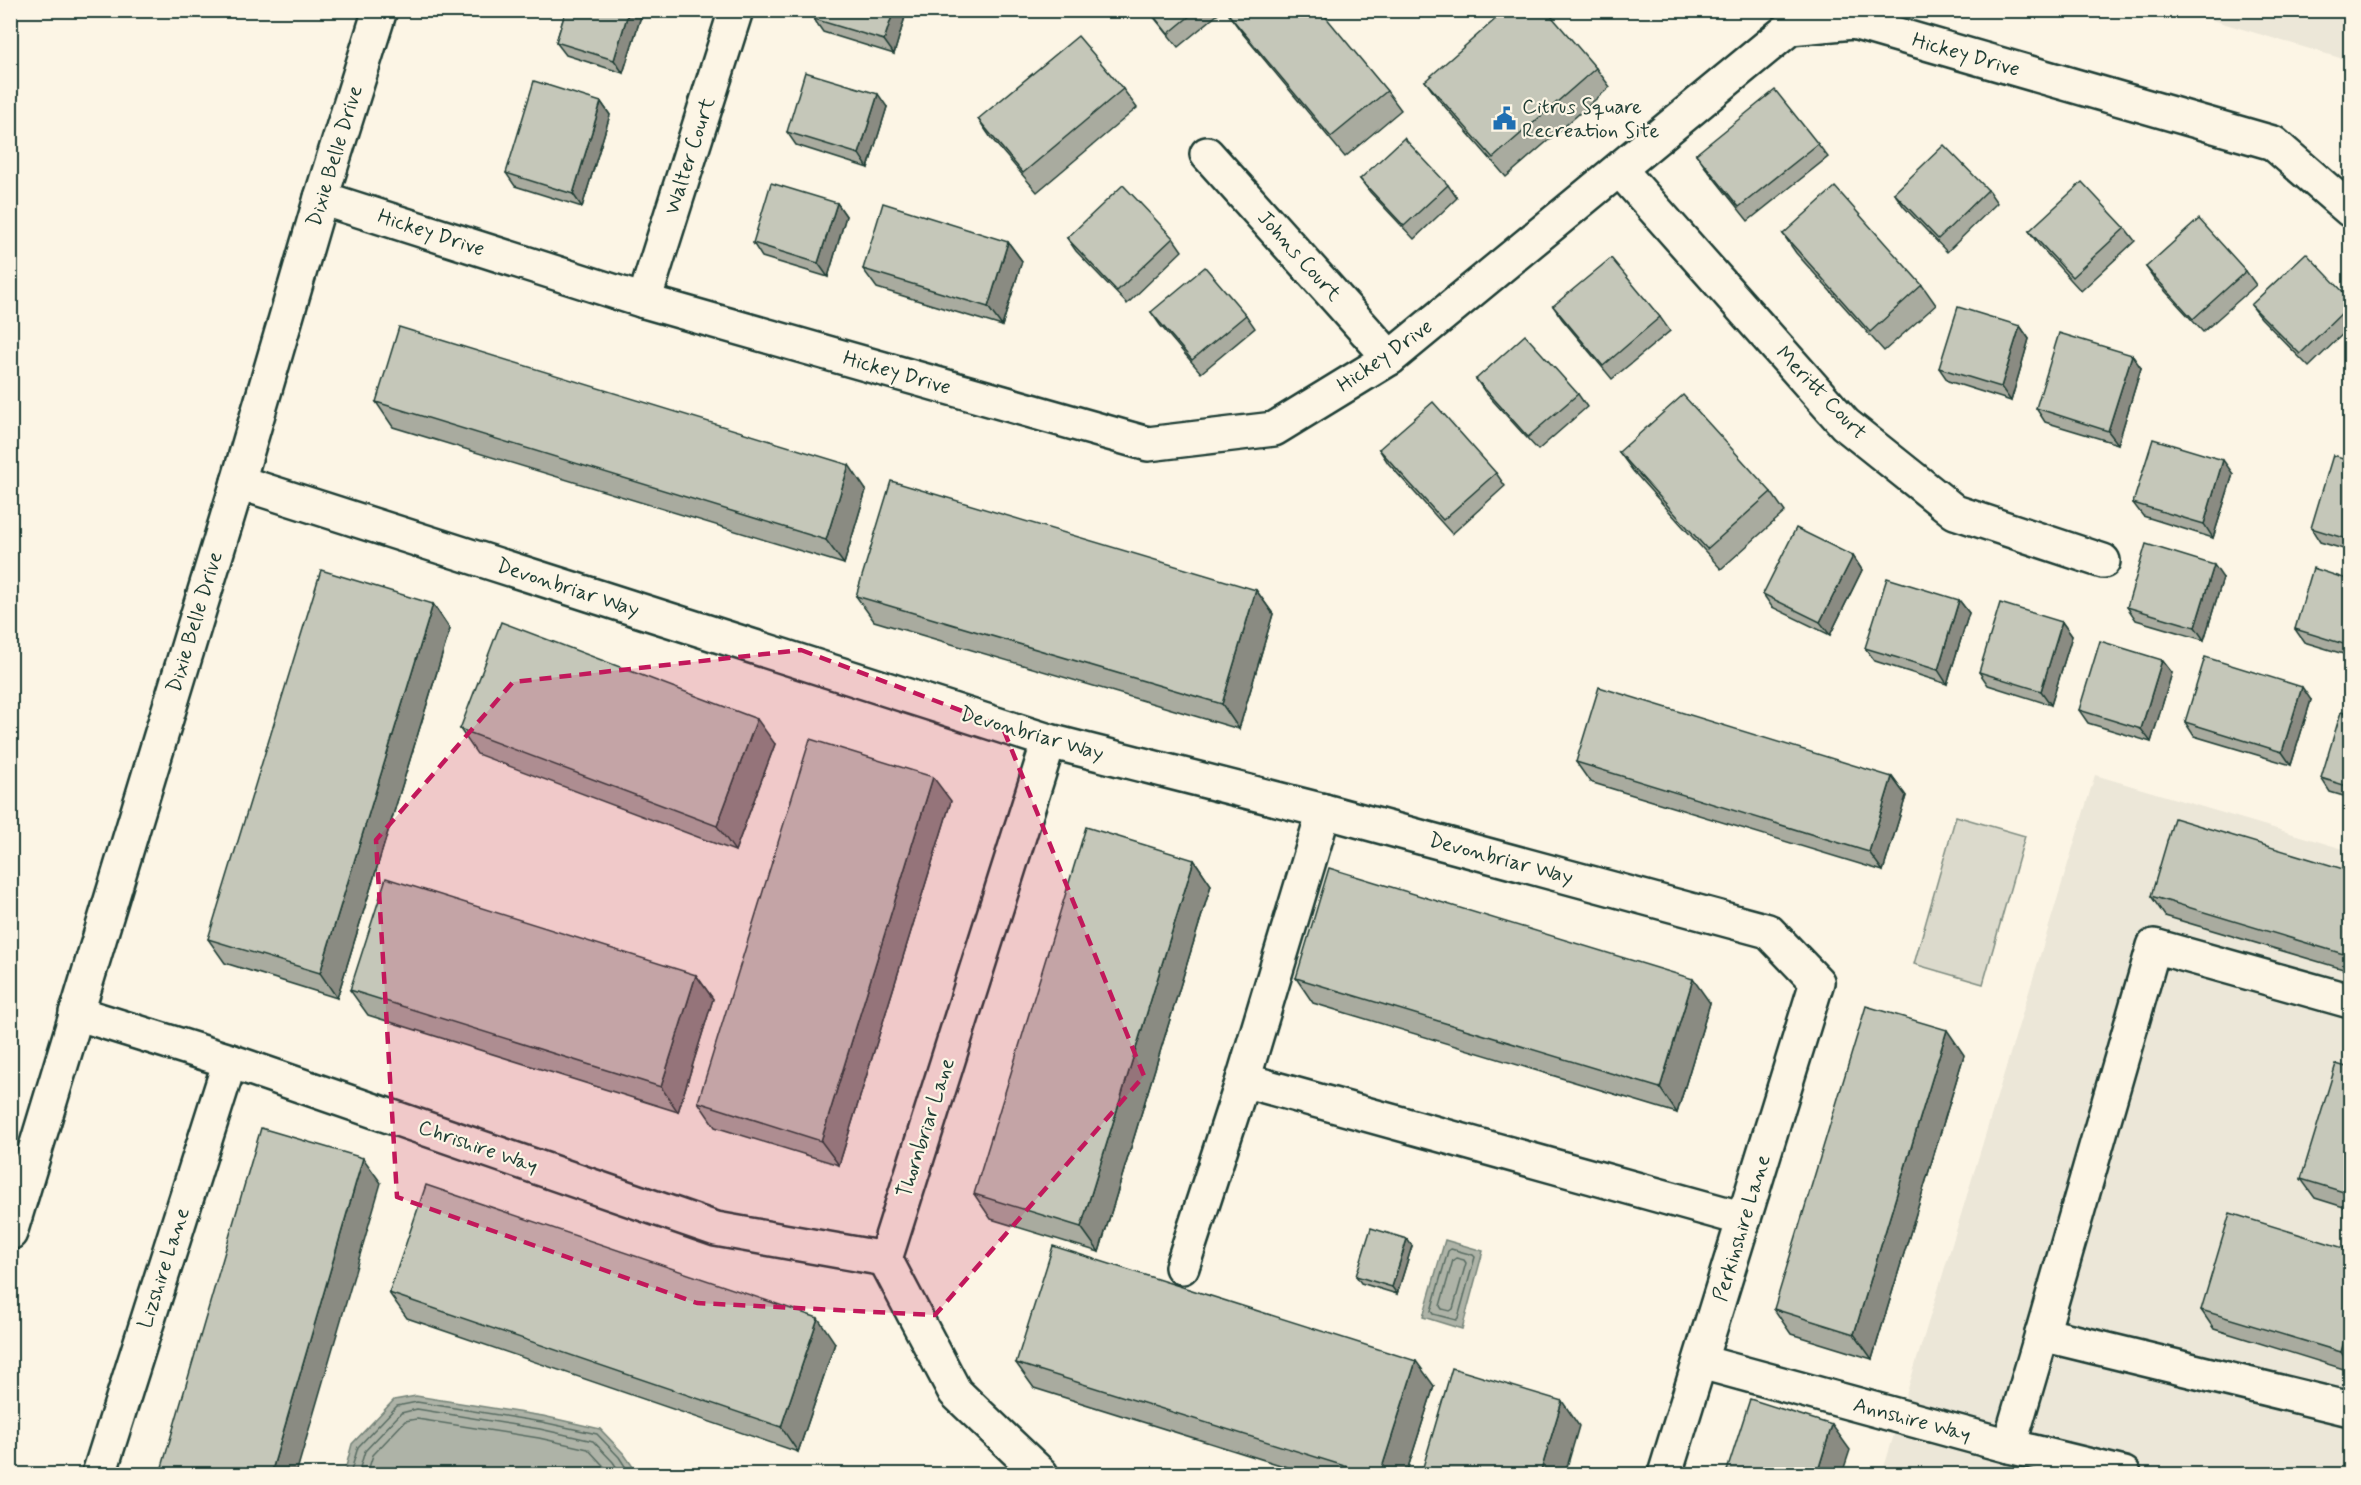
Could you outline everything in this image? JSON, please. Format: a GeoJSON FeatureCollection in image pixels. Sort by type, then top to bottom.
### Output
{"type":"FeatureCollection","features":[{"type":"Feature","properties":{"kind":"street","name":"Dixie Belle Drive"},"geometry":{"type":"LineString","coordinates":[[10,1233],[238,482],[321,198],[380,10]]}},
{"type":"Feature","properties":{"kind":"street","name":"Walter Court"},"geometry":{"type":"LineString","coordinates":[[644,301],[736,10]]}},
{"type":"Feature","properties":{"kind":"street","name":"Hickey Drive"},"geometry":{"type":"LineString","coordinates":[[321,198],[644,301],[1148,444],[1274,429],[1390,358],[1790,28],[1852,22],[2273,143],[2350,210]]}},
{"type":"Feature","properties":{"kind":"street","name":"Johns Court"},"geometry":{"type":"LineString","coordinates":[[1207,154],[1390,358]]}},
{"type":"Feature","properties":{"kind":"street","name":"Meritt Court"},"geometry":{"type":"LineString","coordinates":[[1620,170],[1845,424],[1955,512],[2103,561]]}},
{"type":"Feature","properties":{"kind":"street","name":"Devonbriar Way"},"geometry":{"type":"LineString","coordinates":[[238,482],[1049,741],[1768,930],[1817,982]]}},
{"type":"Feature","properties":{"kind":"street","name":"Thornbriar Lane"},"geometry":{"type":"LineString","coordinates":[[885,1259],[1049,741]]}},
{"type":"Feature","properties":{"kind":"street"},"geometry":{"type":"LineString","coordinates":[[1182,1267],[1243,1080],[1324,812]]}},
{"type":"Feature","properties":{"kind":"street"},"geometry":{"type":"LineString","coordinates":[[2009,1446],[2154,946],[2350,1001]]}},
{"type":"Feature","properties":{"kind":"street","name":"Perkinshire Lane"},"geometry":{"type":"LineString","coordinates":[[1665,1474],[1817,982]]}},
{"type":"Feature","properties":{"kind":"street","name":"Chrishire Way"},"geometry":{"type":"LineString","coordinates":[[75,1013],[230,1061],[716,1229],[885,1259]]}},
{"type":"Feature","properties":{"kind":"street","name":"Lizshire Lane"},"geometry":{"type":"LineString","coordinates":[[99,1474],[230,1061]]}},
{"type":"Feature","properties":{"kind":"street"},"geometry":{"type":"LineString","coordinates":[[1243,1080],[1744,1219]]}},
{"type":"Feature","properties":{"kind":"street"},"geometry":{"type":"LineString","coordinates":[[885,1259],[955,1392],[1041,1474]]}},
{"type":"Feature","properties":{"kind":"street"},"geometry":{"type":"LineString","coordinates":[[2042,1334],[2350,1409]]}},
{"type":"Feature","properties":{"kind":"street","name":"Annshire Way"},"geometry":{"type":"LineString","coordinates":[[1701,1362],[2009,1446],[2124,1474]]}},
{"type":"Feature","properties":{"kind":"highlighted area"},"geometry":{"type":"Polygon","coordinates":[[[801,650],[1002,726],[1144,1076],[935,1315],[697,1303],[397,1197],[376,840],[513,682],[801,650]]]}},
{"type":"Feature","properties":{"kind":"shaded area"},"geometry":{"type":"Polygon","coordinates":[[[2182,11],[2350,11],[2350,61],[2182,11]]]}},
{"type":"Feature","properties":{"kind":"shaded area"},"geometry":{"type":"Polygon","coordinates":[[[2095,775],[2350,851],[2350,1474],[1882,1474],[2095,775]]]}},
{"type":"Feature","properties":{"kind":"shaded area"},"geometry":{"type":"Polygon","coordinates":[[[1956,816],[2025,836],[1983,984],[1914,964],[1956,816]]]}},
{"type":"Feature","properties":{"kind":"water"},"geometry":{"type":"Polygon","coordinates":[[[1445,1240],[1483,1251],[1462,1329],[1423,1317],[1445,1240]]]}},
{"type":"Feature","properties":{"kind":"water"},"geometry":{"type":"Polygon","coordinates":[[[416,1396],[543,1416],[600,1429],[624,1454],[638,1474],[344,1474],[352,1444],[394,1400],[416,1396]]]}},
{"type":"Feature","properties":{"kind":"building"},"geometry":{"type":"Polygon","coordinates":[[[566,10],[629,10],[614,60],[556,42],[566,10]]]}},
{"type":"Feature","properties":{"kind":"building"},"geometry":{"type":"Polygon","coordinates":[[[816,10],[894,10],[884,40],[814,19],[816,10]]]}},
{"type":"Feature","properties":{"kind":"building"},"geometry":{"type":"Polygon","coordinates":[[[1149,10],[1197,10],[1168,34],[1149,10]]]}},
{"type":"Feature","properties":{"kind":"building"},"geometry":{"type":"Polygon","coordinates":[[[1235,10],[1320,10],[1387,91],[1331,137],[1229,15],[1235,10]]]}},
{"type":"Feature","properties":{"kind":"building"},"geometry":{"type":"Polygon","coordinates":[[[1506,10],[1546,10],[1596,68],[1493,158],[1425,81],[1506,10]]]}},
{"type":"Feature","properties":{"kind":"building"},"geometry":{"type":"Polygon","coordinates":[[[1078,36],[1123,89],[1023,173],[978,119],[1078,36]]]}},
{"type":"Feature","properties":{"kind":"building"},"geometry":{"type":"Polygon","coordinates":[[[805,72],[878,94],[859,154],[787,132],[805,72]]]}},
{"type":"Feature","properties":{"kind":"building"},"geometry":{"type":"Polygon","coordinates":[[[534,81],[601,102],[573,194],[506,173],[534,81]]]}},
{"type":"Feature","properties":{"kind":"building"},"geometry":{"type":"Polygon","coordinates":[[[1775,90],[1818,144],[1739,207],[1696,154],[1775,90]]]}},
{"type":"Feature","properties":{"kind":"building"},"geometry":{"type":"Polygon","coordinates":[[[1404,138],[1448,185],[1404,226],[1360,179],[1404,138]]]}},
{"type":"Feature","properties":{"kind":"building"},"geometry":{"type":"Polygon","coordinates":[[[1944,145],[1988,190],[1938,239],[1894,193],[1944,145]]]}},
{"type":"Feature","properties":{"kind":"building"},"geometry":{"type":"Polygon","coordinates":[[[2082,182],[2125,228],[2072,277],[2029,231],[2082,182]]]}},
{"type":"Feature","properties":{"kind":"building"},"geometry":{"type":"Polygon","coordinates":[[[771,183],[837,203],[818,263],[753,243],[771,183]]]}},
{"type":"Feature","properties":{"kind":"building"},"geometry":{"type":"Polygon","coordinates":[[[1123,185],[1173,238],[1117,291],[1067,238],[1123,185]]]}},
{"type":"Feature","properties":{"kind":"building"},"geometry":{"type":"Polygon","coordinates":[[[1835,187],[1922,285],[1870,332],[1783,234],[1835,187]]]}},
{"type":"Feature","properties":{"kind":"building"},"geometry":{"type":"Polygon","coordinates":[[[883,203],[1008,242],[988,307],[863,269],[883,203]]]}},
{"type":"Feature","properties":{"kind":"building"},"geometry":{"type":"Polygon","coordinates":[[[2199,219],[2246,271],[2193,319],[2146,267],[2199,219]]]}},
{"type":"Feature","properties":{"kind":"building"},"geometry":{"type":"Polygon","coordinates":[[[2306,253],[2350,299],[2350,305],[2300,354],[2251,305],[2306,253]]]}},
{"type":"Feature","properties":{"kind":"building"},"geometry":{"type":"Polygon","coordinates":[[[1611,258],[1660,317],[1603,366],[1553,306],[1611,258]]]}},
{"type":"Feature","properties":{"kind":"building"},"geometry":{"type":"Polygon","coordinates":[[[1205,267],[1246,315],[1192,360],[1151,312],[1205,267]]]}},
{"type":"Feature","properties":{"kind":"building"},"geometry":{"type":"Polygon","coordinates":[[[1958,307],[2020,326],[2001,387],[1939,368],[1958,307]]]}},
{"type":"Feature","properties":{"kind":"building"},"geometry":{"type":"Polygon","coordinates":[[[399,327],[849,465],[826,540],[376,402],[399,327]]]}},
{"type":"Feature","properties":{"kind":"building"},"geometry":{"type":"Polygon","coordinates":[[[2059,333],[2132,355],[2108,431],[2036,408],[2059,333]]]}},
{"type":"Feature","properties":{"kind":"building"},"geometry":{"type":"Polygon","coordinates":[[[1525,335],[1578,394],[1528,437],[1476,379],[1525,335]]]}},
{"type":"Feature","properties":{"kind":"building"},"geometry":{"type":"Polygon","coordinates":[[[2350,362],[2350,378],[2347,363],[2350,362]]]}},
{"type":"Feature","properties":{"kind":"building"},"geometry":{"type":"Polygon","coordinates":[[[1683,395],[1771,492],[1707,549],[1619,452],[1683,395]]]}},
{"type":"Feature","properties":{"kind":"building"},"geometry":{"type":"Polygon","coordinates":[[[1433,402],[1496,473],[1443,520],[1379,449],[1433,402]]]}},
{"type":"Feature","properties":{"kind":"building"},"geometry":{"type":"Polygon","coordinates":[[[2153,439],[2223,460],[2204,524],[2133,503],[2153,439]]]}},
{"type":"Feature","properties":{"kind":"building"},"geometry":{"type":"Polygon","coordinates":[[[2333,455],[2350,460],[2350,540],[2311,528],[2333,455]]]}},
{"type":"Feature","properties":{"kind":"building"},"geometry":{"type":"Polygon","coordinates":[[[891,481],[1256,590],[1222,704],[856,596],[891,481]]]}},
{"type":"Feature","properties":{"kind":"building"},"geometry":{"type":"Polygon","coordinates":[[[1796,528],[1853,556],[1820,622],[1763,594],[1796,528]]]}},
{"type":"Feature","properties":{"kind":"building"},"geometry":{"type":"Polygon","coordinates":[[[2146,544],[2214,565],[2195,627],[2127,607],[2146,544]]]}},
{"type":"Feature","properties":{"kind":"building"},"geometry":{"type":"Polygon","coordinates":[[[2313,568],[2350,580],[2350,646],[2295,629],[2313,568]]]}},
{"type":"Feature","properties":{"kind":"building"},"geometry":{"type":"Polygon","coordinates":[[[321,570],[433,604],[320,973],[208,939],[321,570]]]}},
{"type":"Feature","properties":{"kind":"building"},"geometry":{"type":"Polygon","coordinates":[[[1887,578],[1959,600],[1938,670],[1865,648],[1887,578]]]}},
{"type":"Feature","properties":{"kind":"building"},"geometry":{"type":"Polygon","coordinates":[[[2000,603],[2062,622],[2041,691],[1979,672],[2000,603]]]}},
{"type":"Feature","properties":{"kind":"building"},"geometry":{"type":"Polygon","coordinates":[[[501,622],[757,719],[717,826],[460,729],[501,622]]]}},
{"type":"Feature","properties":{"kind":"building"},"geometry":{"type":"Polygon","coordinates":[[[2100,641],[2162,660],[2141,729],[2079,710],[2100,641]]]}},
{"type":"Feature","properties":{"kind":"building"},"geometry":{"type":"Polygon","coordinates":[[[2205,657],[2302,687],[2282,752],[2185,722],[2205,657]]]}},
{"type":"Feature","properties":{"kind":"building"},"geometry":{"type":"Polygon","coordinates":[[[1599,687],[1892,777],[1869,852],[1576,762],[1599,687]]]}},
{"type":"Feature","properties":{"kind":"building"},"geometry":{"type":"Polygon","coordinates":[[[2341,712],[2350,714],[2350,787],[2321,778],[2341,712]]]}},
{"type":"Feature","properties":{"kind":"building"},"geometry":{"type":"Polygon","coordinates":[[[810,739],[933,777],[821,1141],[698,1102],[810,739]]]}},
{"type":"Feature","properties":{"kind":"building"},"geometry":{"type":"Polygon","coordinates":[[[2174,818],[2350,871],[2350,956],[2151,896],[2174,818]]]}},
{"type":"Feature","properties":{"kind":"building"},"geometry":{"type":"Polygon","coordinates":[[[1086,827],[1194,860],[1081,1227],[974,1194],[1086,827]]]}},
{"type":"Feature","properties":{"kind":"building"},"geometry":{"type":"Polygon","coordinates":[[[1329,868],[1693,979],[1660,1088],[1296,978],[1329,868]]]}},
{"type":"Feature","properties":{"kind":"building"},"geometry":{"type":"Polygon","coordinates":[[[386,878],[696,975],[661,1087],[350,990],[386,878]]]}},
{"type":"Feature","properties":{"kind":"building"},"geometry":{"type":"Polygon","coordinates":[[[1866,1006],[1947,1030],[1854,1334],[1774,1309],[1866,1006]]]}},
{"type":"Feature","properties":{"kind":"building"},"geometry":{"type":"Polygon","coordinates":[[[2336,1064],[2350,1068],[2350,1194],[2301,1179],[2336,1064]]]}},
{"type":"Feature","properties":{"kind":"building"},"geometry":{"type":"Polygon","coordinates":[[[261,1128],[363,1158],[271,1474],[160,1474],[261,1128]]]}},
{"type":"Feature","properties":{"kind":"building"},"geometry":{"type":"Polygon","coordinates":[[[426,1185],[818,1318],[781,1427],[389,1293],[426,1185]]]}},
{"type":"Feature","properties":{"kind":"building"},"geometry":{"type":"Polygon","coordinates":[[[2230,1213],[2350,1250],[2350,1320],[2341,1352],[2201,1310],[2230,1213]]]}},
{"type":"Feature","properties":{"kind":"building"},"geometry":{"type":"Polygon","coordinates":[[[1371,1228],[1407,1239],[1392,1287],[1356,1276],[1371,1228]]]}},
{"type":"Feature","properties":{"kind":"building"},"geometry":{"type":"Polygon","coordinates":[[[1053,1246],[1416,1361],[1380,1474],[1370,1474],[1016,1363],[1053,1246]]]}},
{"type":"Feature","properties":{"kind":"building"},"geometry":{"type":"Polygon","coordinates":[[[1452,1368],[1562,1401],[1540,1474],[1421,1474],[1452,1368]]]}},
{"type":"Feature","properties":{"kind":"building"},"geometry":{"type":"Polygon","coordinates":[[[1750,1399],[1832,1425],[1817,1474],[1726,1474],[1750,1399]]]}},
{"type":"Feature","properties":{"kind":"place","name":"Citrus Square Recreation Site"},"geometry":{"type":"Point","coordinates":[1504,119]}}]}
